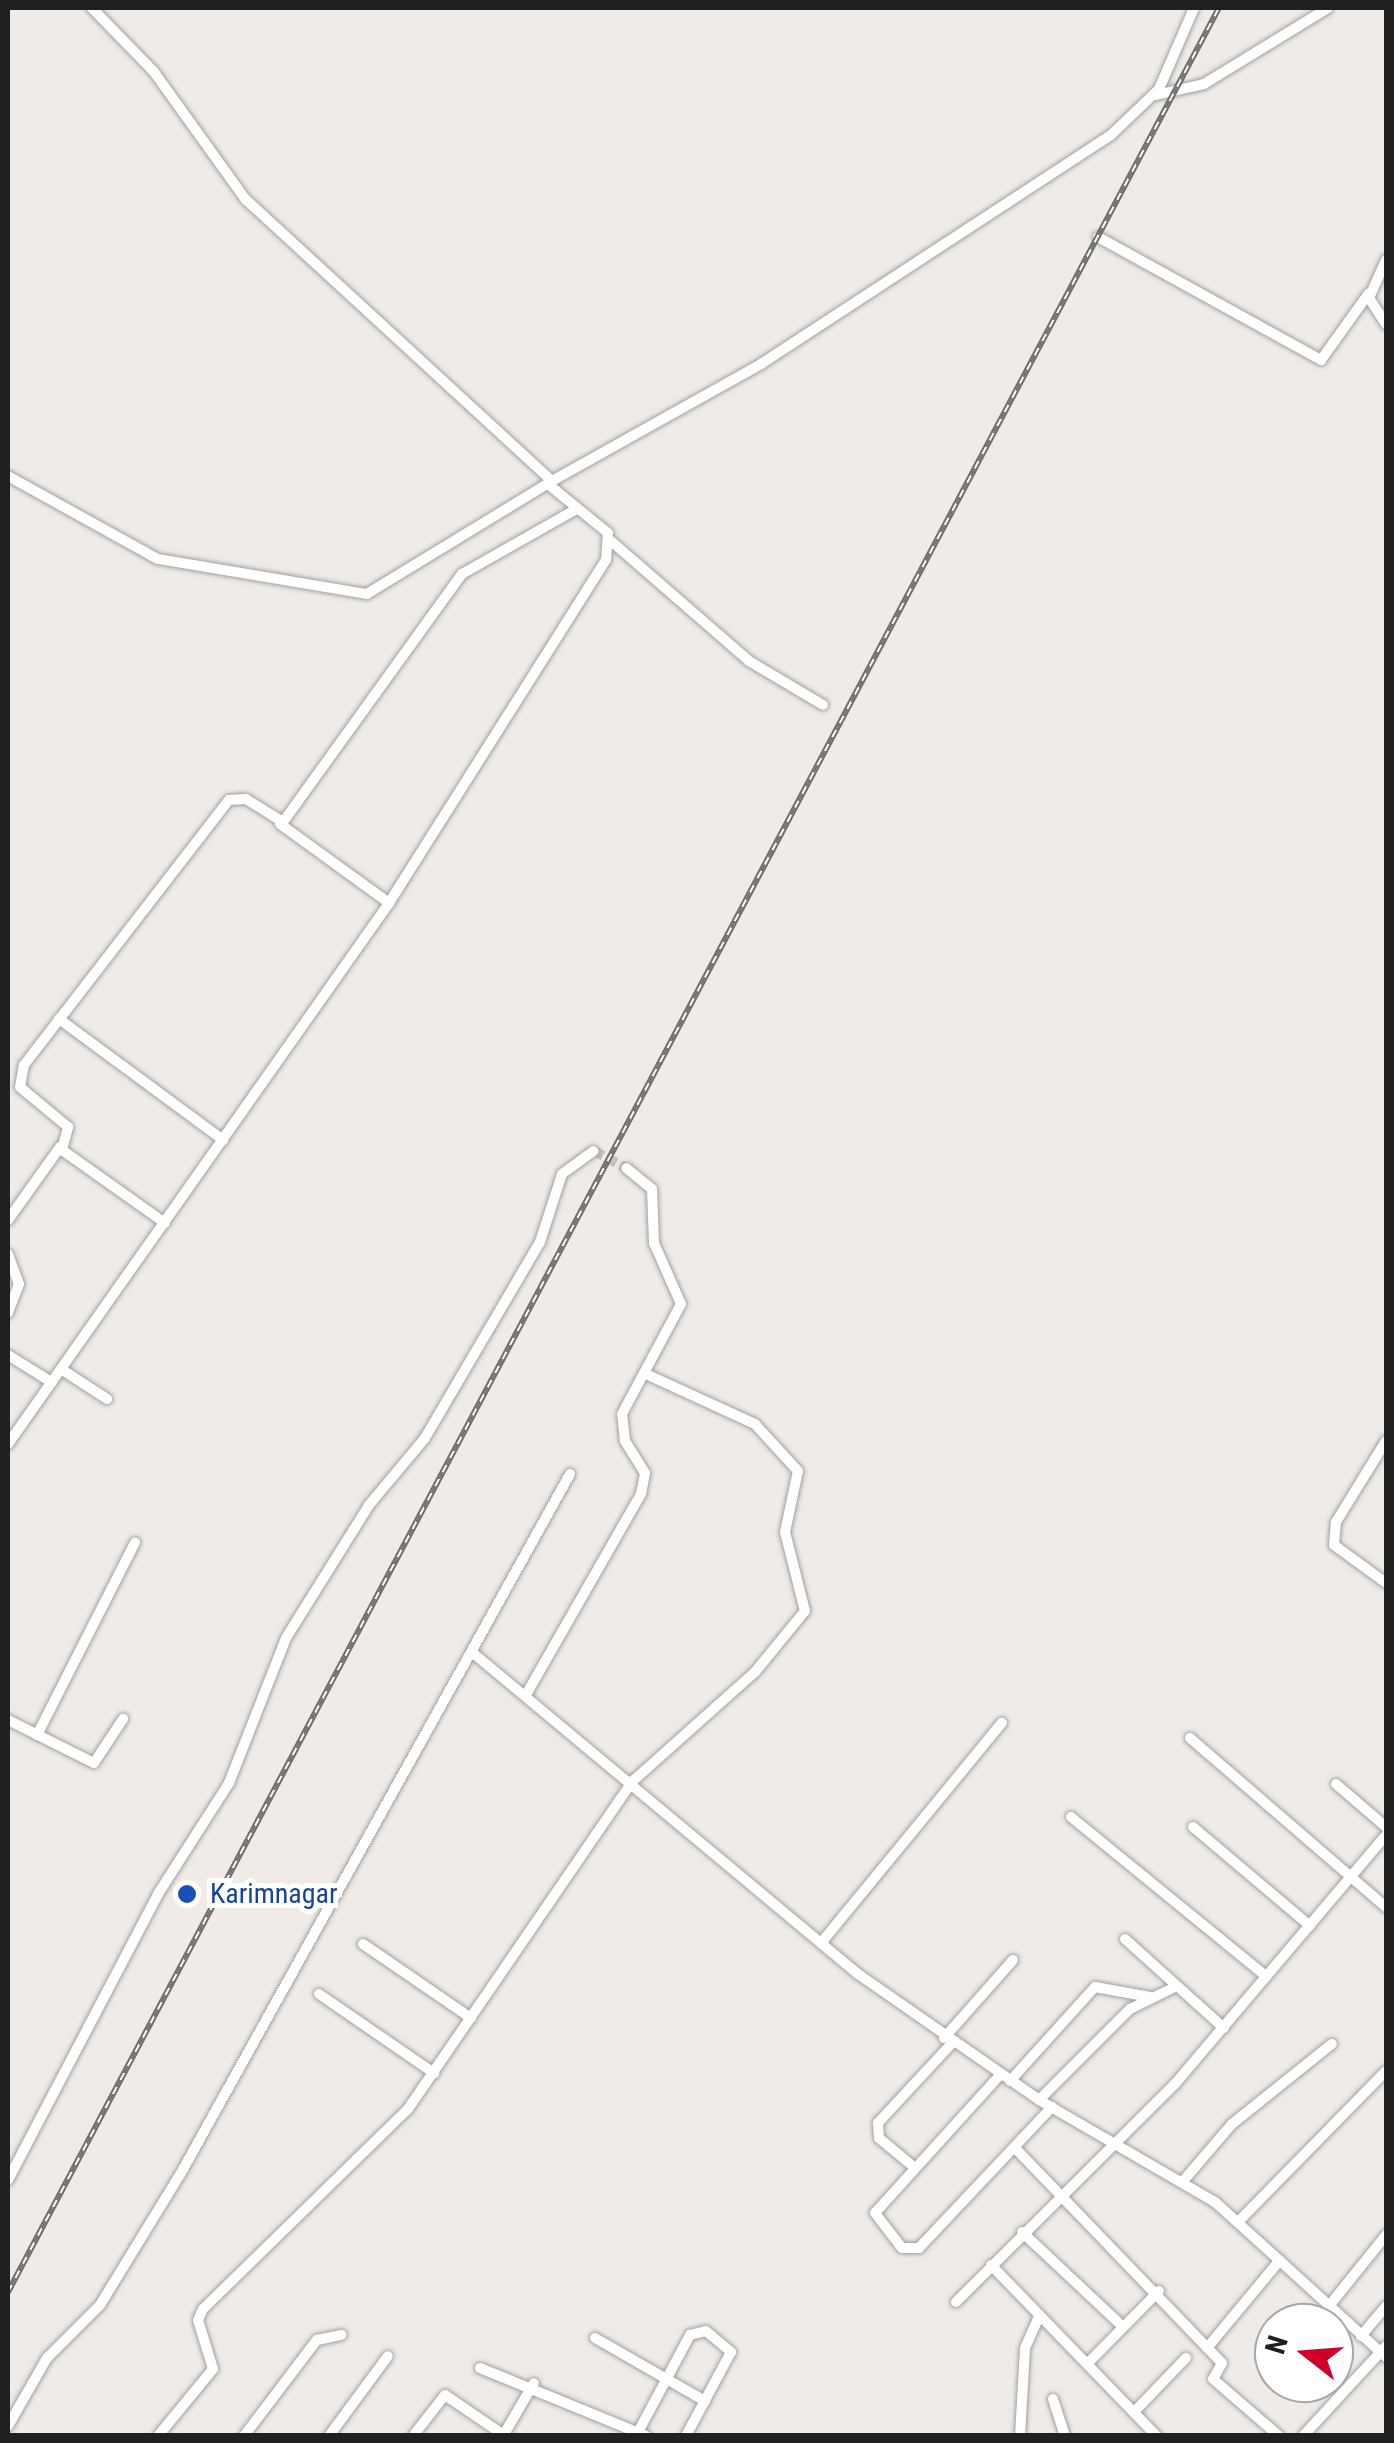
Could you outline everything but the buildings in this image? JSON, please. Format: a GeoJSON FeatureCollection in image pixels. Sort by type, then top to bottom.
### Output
{"type":"FeatureCollection","features":[{"type":"Feature","properties":{"kind":"street"},"geometry":{"type":"LineString","coordinates":[[92,8],[154,72],[246,200],[611,541],[750,662],[823,704]]}},
{"type":"Feature","properties":{"kind":"street"},"geometry":{"type":"LineString","coordinates":[[8,476],[158,559],[367,594],[550,482],[804,336],[1111,134],[1156,94],[1194,8]]}},
{"type":"Feature","properties":{"kind":"street"},"geometry":{"type":"LineString","coordinates":[[1156,94],[1204,84],[1328,8]]}},
{"type":"Feature","properties":{"kind":"street"},"geometry":{"type":"LineString","coordinates":[[1098,237],[1321,360],[1369,294],[1386,260]]}},
{"type":"Feature","properties":{"kind":"street"},"geometry":{"type":"LineString","coordinates":[[1369,294],[1386,324]]}},
{"type":"Feature","properties":{"kind":"street"},"geometry":{"type":"LineString","coordinates":[[280,824],[462,574],[578,508]]}},
{"type":"Feature","properties":{"kind":"street"},"geometry":{"type":"LineString","coordinates":[[8,1443],[389,903],[611,541]]}},
{"type":"Feature","properties":{"kind":"street"},"geometry":{"type":"LineString","coordinates":[[8,1220],[60,1147],[66,1123],[19,1081],[59,1019],[229,800],[246,799],[389,903]]}},
{"type":"Feature","properties":{"kind":"street"},"geometry":{"type":"LineString","coordinates":[[59,1019],[223,1140]]}},
{"type":"Feature","properties":{"kind":"street"},"geometry":{"type":"LineString","coordinates":[[60,1147],[165,1222]]}},
{"type":"Feature","properties":{"kind":"street"},"geometry":{"type":"LineString","coordinates":[[8,2180],[158,1894],[229,1782],[286,1638],[505,1304],[545,1231],[550,1194],[574,1160],[594,1151]]}},
{"type":"Feature","properties":{"kind":"street"},"geometry":{"type":"LineString","coordinates":[[527,1693],[641,1494],[645,1473],[620,1428],[648,1375],[682,1292],[654,1243],[652,1190],[626,1168]]}},
{"type":"Feature","properties":{"kind":"street"},"geometry":{"type":"LineString","coordinates":[[8,1254],[19,1284],[8,1313]]}},
{"type":"Feature","properties":{"kind":"street"},"geometry":{"type":"LineString","coordinates":[[8,1354],[51,1382]]}},
{"type":"Feature","properties":{"kind":"street"},"geometry":{"type":"LineString","coordinates":[[61,1369],[108,1399]]}},
{"type":"Feature","properties":{"kind":"street"},"geometry":{"type":"LineString","coordinates":[[158,2436],[213,2368],[198,2320],[203,2310],[345,2177],[434,2073],[633,1781],[755,1672],[804,1612],[785,1532],[798,1471],[754,1424],[648,1375]]}},
{"type":"Feature","properties":{"kind":"street"},"geometry":{"type":"LineString","coordinates":[[1386,1441],[1336,1522],[1334,1545],[1386,1583]]}},
{"type":"Feature","properties":{"kind":"street"},"geometry":{"type":"LineString","coordinates":[[8,2426],[48,2358],[100,2306],[181,2173],[570,1474]]}},
{"type":"Feature","properties":{"kind":"street"},"geometry":{"type":"LineString","coordinates":[[36,1735],[135,1543]]}},
{"type":"Feature","properties":{"kind":"street"},"geometry":{"type":"LineString","coordinates":[[473,1653],[633,1781],[821,1943],[948,2040],[1039,2100],[1184,2180],[1238,2221],[1326,2303]]}},
{"type":"Feature","properties":{"kind":"street"},"geometry":{"type":"LineString","coordinates":[[8,1720],[94,1763],[123,1719]]}},
{"type":"Feature","properties":{"kind":"street"},"geometry":{"type":"LineString","coordinates":[[821,1943],[1002,1724]]}},
{"type":"Feature","properties":{"kind":"street"},"geometry":{"type":"LineString","coordinates":[[1190,1738],[1386,1907]]}},
{"type":"Feature","properties":{"kind":"street"},"geometry":{"type":"LineString","coordinates":[[1336,1784],[1386,1827]]}},
{"type":"Feature","properties":{"kind":"street"},"geometry":{"type":"LineString","coordinates":[[1071,1816],[1266,1976]]}},
{"type":"Feature","properties":{"kind":"street"},"geometry":{"type":"LineString","coordinates":[[1193,1827],[1310,1926]]}},
{"type":"Feature","properties":{"kind":"street"},"geometry":{"type":"LineString","coordinates":[[956,2302],[1224,2028],[1386,1835]]}},
{"type":"Feature","properties":{"kind":"street"},"geometry":{"type":"LineString","coordinates":[[1125,1939],[1224,2028]]}},
{"type":"Feature","properties":{"kind":"street"},"geometry":{"type":"LineString","coordinates":[[363,1944],[471,2018]]}},
{"type":"Feature","properties":{"kind":"street"},"geometry":{"type":"LineString","coordinates":[[915,2168],[879,2138],[878,2123],[1013,1960]]}},
{"type":"Feature","properties":{"kind":"street"},"geometry":{"type":"LineString","coordinates":[[1039,2100],[1150,1997],[1176,1986]]}},
{"type":"Feature","properties":{"kind":"street"},"geometry":{"type":"LineString","coordinates":[[1052,2107],[910,2252],[874,2216],[915,2168],[1095,1988],[1150,1997]]}},
{"type":"Feature","properties":{"kind":"street"},"geometry":{"type":"LineString","coordinates":[[319,1994],[434,2073]]}},
{"type":"Feature","properties":{"kind":"street"},"geometry":{"type":"LineString","coordinates":[[1184,2180],[1232,2124],[1332,2044]]}},
{"type":"Feature","properties":{"kind":"street"},"geometry":{"type":"LineString","coordinates":[[1238,2221],[1386,2071]]}},
{"type":"Feature","properties":{"kind":"street"},"geometry":{"type":"LineString","coordinates":[[1014,2148],[1159,2291],[1222,2363],[1213,2379],[1279,2436]]}},
{"type":"Feature","properties":{"kind":"street"},"geometry":{"type":"LineString","coordinates":[[1022,2232],[1121,2325]]}},
{"type":"Feature","properties":{"kind":"street"},"geometry":{"type":"LineString","coordinates":[[1331,2303],[1386,2236]]}},
{"type":"Feature","properties":{"kind":"street"},"geometry":{"type":"LineString","coordinates":[[1207,2348],[1280,2260]]}},
{"type":"Feature","properties":{"kind":"street"},"geometry":{"type":"LineString","coordinates":[[991,2265],[1157,2436]]}},
{"type":"Feature","properties":{"kind":"street"},"geometry":{"type":"LineString","coordinates":[[1088,2362],[1159,2291]]}},
{"type":"Feature","properties":{"kind":"street"},"geometry":{"type":"LineString","coordinates":[[1361,2336],[1386,2306]]}},
{"type":"Feature","properties":{"kind":"street"},"geometry":{"type":"LineString","coordinates":[[1020,2436],[1025,2348],[1040,2315]]}},
{"type":"Feature","properties":{"kind":"street"},"geometry":{"type":"LineString","coordinates":[[1303,2436],[1385,2352],[1354,2329]]}},
{"type":"Feature","properties":{"kind":"street"},"geometry":{"type":"LineString","coordinates":[[480,2368],[534,2384],[640,2434],[694,2331],[725,2340],[730,2352],[686,2436]]}},
{"type":"Feature","properties":{"kind":"street"},"geometry":{"type":"LineString","coordinates":[[244,2436],[317,2340],[341,2335]]}},
{"type":"Feature","properties":{"kind":"street"},"geometry":{"type":"LineString","coordinates":[[595,2338],[705,2401]]}},
{"type":"Feature","properties":{"kind":"street"},"geometry":{"type":"LineString","coordinates":[[328,2436],[388,2356]]}},
{"type":"Feature","properties":{"kind":"street"},"geometry":{"type":"LineString","coordinates":[[1134,2412],[1186,2358]]}},
{"type":"Feature","properties":{"kind":"street"},"geometry":{"type":"LineString","coordinates":[[413,2436],[445,2396],[504,2435],[534,2384]]}},
{"type":"Feature","properties":{"kind":"street"},"geometry":{"type":"LineString","coordinates":[[1053,2399],[1065,2436]]}},
{"type":"Feature","properties":{"kind":"tunnel"},"geometry":{"type":"LineString","coordinates":[[594,1151],[626,1168]]}},
{"type":"Feature","properties":{"kind":"railway"},"geometry":{"type":"LineString","coordinates":[[8,2292],[1219,8]]}},
{"type":"Feature","properties":{"kind":"place","name":"Karimnagar"},"geometry":{"type":"Point","coordinates":[187,1894]}}]}
